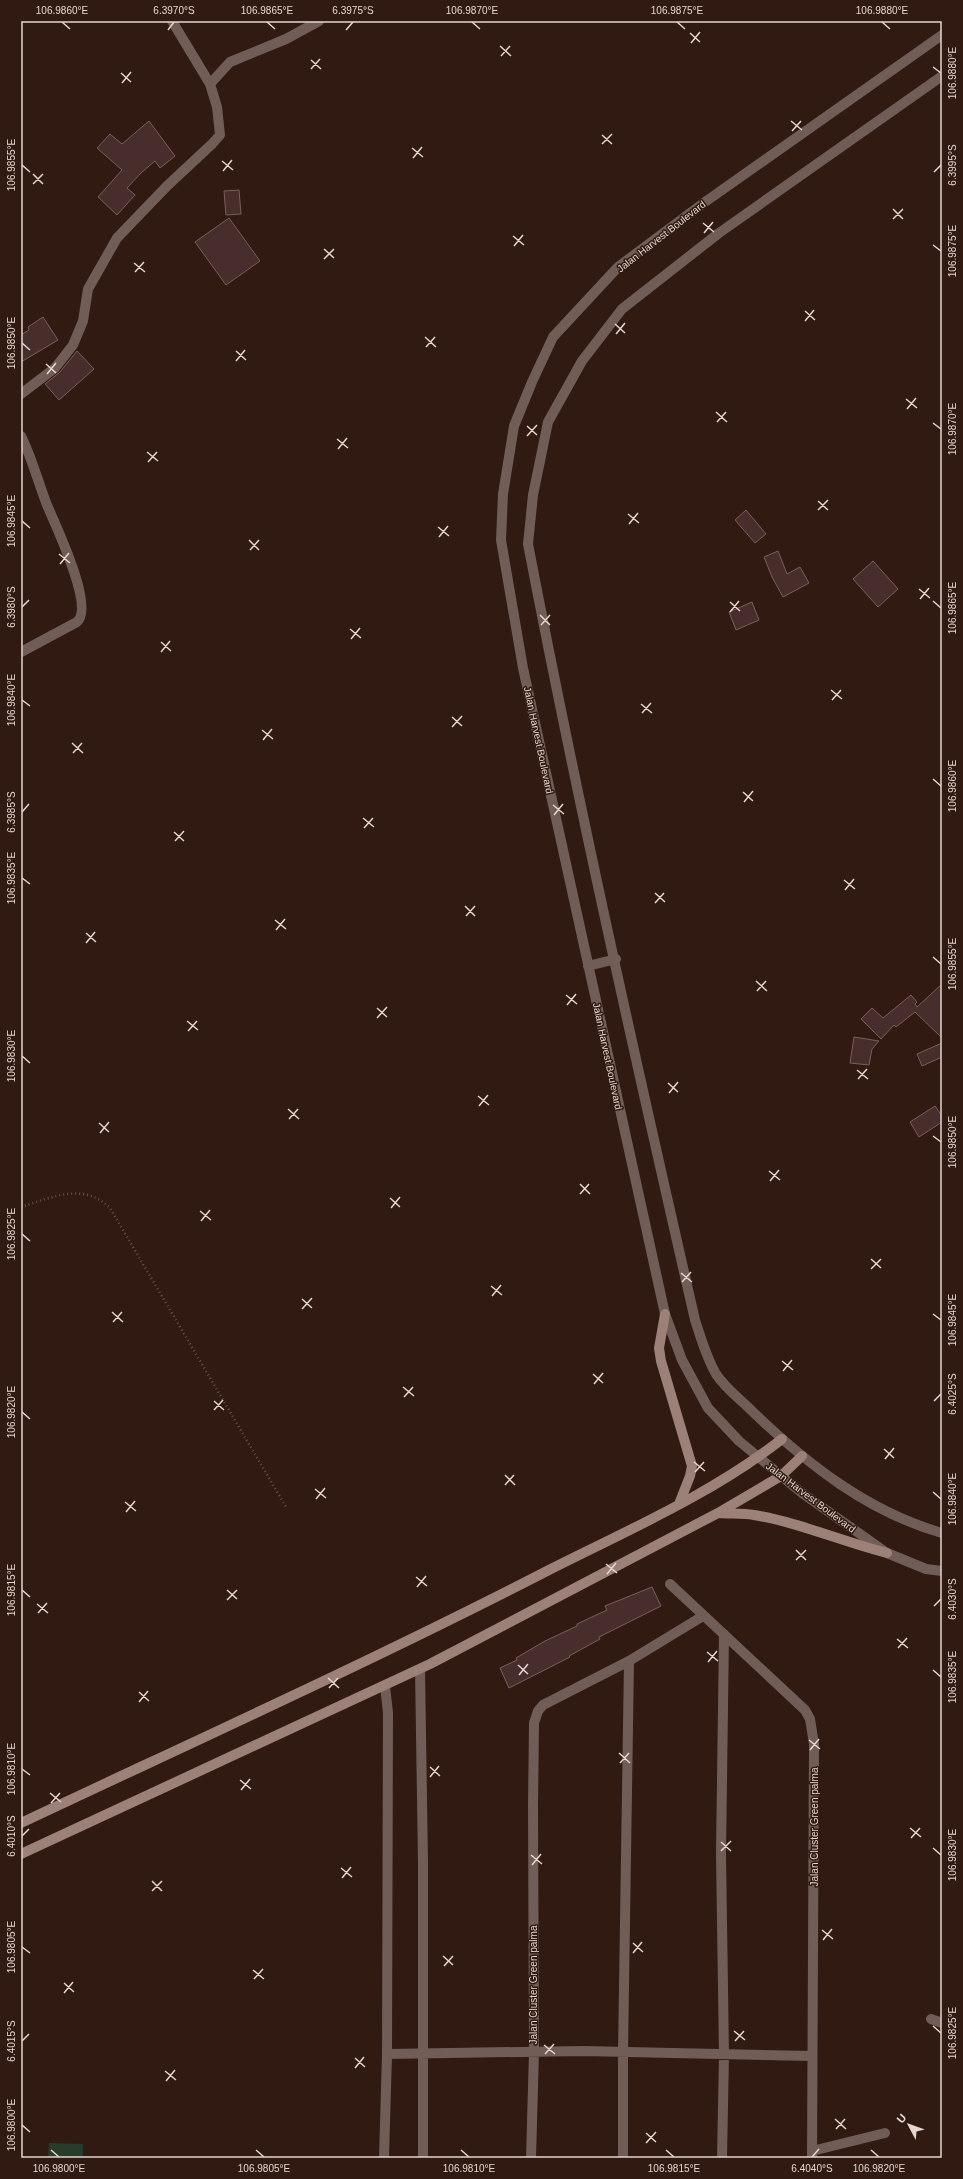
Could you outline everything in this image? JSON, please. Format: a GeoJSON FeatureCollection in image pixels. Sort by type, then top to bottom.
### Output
{"type":"FeatureCollection","features":[{"type":"Feature","properties":{"kind":"street"},"geometry":{"type":"LineString","coordinates":[[21,394],[55,368],[73,345],[83,321],[88,288],[117,238],[167,186],[220,135],[217,107],[210,84],[172,21]]}},
{"type":"Feature","properties":{"kind":"street"},"geometry":{"type":"LineString","coordinates":[[210,84],[230,62],[286,39],[319,21]]}},
{"type":"Feature","properties":{"kind":"street","name":"Jalan Harvest Boulevard"},"geometry":{"type":"LineString","coordinates":[[942,35],[705,202],[618,267],[553,337],[514,426],[503,494],[500,540],[523,668],[664,1314],[682,1360],[708,1408],[758,1458],[887,1553],[926,1569],[942,1571]]}},
{"type":"Feature","properties":{"kind":"street"},"geometry":{"type":"LineString","coordinates":[[942,76],[719,233],[622,309],[582,361],[548,422],[534,495],[528,544],[592,863],[616,959],[628,1025],[691,1305],[707,1357],[717,1374],[727,1386],[782,1439],[802,1456],[858,1497],[914,1525],[942,1533]]}},
{"type":"Feature","properties":{"kind":"street"},"geometry":{"type":"LineString","coordinates":[[21,436],[33,463],[47,505],[70,561],[81,609],[81,617],[76,622],[21,652]]}},
{"type":"Feature","properties":{"kind":"street"},"geometry":{"type":"LineString","coordinates":[[588,966],[616,959]]}},
{"type":"Feature","properties":{"kind":"street"},"geometry":{"type":"LineString","coordinates":[[664,1314],[659,1348],[661,1361],[692,1466],[690,1476],[678,1504]]}},
{"type":"Feature","properties":{"kind":"street"},"geometry":{"type":"LineString","coordinates":[[21,1823],[421,1636],[678,1504],[758,1458],[782,1439]]}},
{"type":"Feature","properties":{"kind":"street"},"geometry":{"type":"LineString","coordinates":[[21,1854],[420,1669],[718,1513],[781,1476],[802,1456]]}},
{"type":"Feature","properties":{"kind":"street"},"geometry":{"type":"LineString","coordinates":[[718,1513],[753,1515],[771,1519],[849,1544],[887,1553]]}},
{"type":"Feature","properties":{"kind":"street","name":"Jalan Cluster Green palma"},"geometry":{"type":"LineString","coordinates":[[670,1584],[805,1710],[810,1719],[814,1744],[812,2154]]}},
{"type":"Feature","properties":{"kind":"street","name":"Jalan Cluster Green palma"},"geometry":{"type":"LineString","coordinates":[[531,2158],[534,2052],[534,1724],[538,1711],[543,1705],[629,1661],[703,1616]]}},
{"type":"Feature","properties":{"kind":"street"},"geometry":{"type":"LineString","coordinates":[[722,2158],[724,2055],[721,1854],[724,1634]]}},
{"type":"Feature","properties":{"kind":"street"},"geometry":{"type":"LineString","coordinates":[[623,2158],[623,2052],[629,1661]]}},
{"type":"Feature","properties":{"kind":"street"},"geometry":{"type":"LineString","coordinates":[[420,1669],[424,2054],[423,2158]]}},
{"type":"Feature","properties":{"kind":"street"},"geometry":{"type":"LineString","coordinates":[[384,2158],[391,2054],[388,1713],[385,1686]]}},
{"type":"Feature","properties":{"kind":"street"},"geometry":{"type":"LineString","coordinates":[[930,2019],[942,2023]]}},
{"type":"Feature","properties":{"kind":"street","name":"Jalan Cluster Green palma"},"geometry":{"type":"LineString","coordinates":[[391,2054],[424,2054],[465,2051],[534,2052],[583,2050],[724,2055],[812,2056]]}},
{"type":"Feature","properties":{"kind":"street"},"geometry":{"type":"LineString","coordinates":[[812,2154],[885,2133]]}},
{"type":"Feature","properties":{"kind":"path"},"geometry":{"type":"LineString","coordinates":[[21,1207],[74,1193],[88,1193],[101,1198],[110,1208],[286,1507]]}},
{"type":"Feature","properties":{"kind":"green space"},"geometry":{"type":"Polygon","coordinates":[[[49,2143],[83,2144],[83,2158],[48,2158],[49,2143]]]}},
{"type":"Feature","properties":{"kind":"building"},"geometry":{"type":"Polygon","coordinates":[[[149,121],[175,156],[160,168],[155,161],[141,173],[127,188],[135,195],[117,215],[98,197],[122,170],[97,148],[110,134],[122,144],[149,121]]]}},
{"type":"Feature","properties":{"kind":"building"},"geometry":{"type":"Polygon","coordinates":[[[239,190],[241,214],[226,215],[224,191],[239,190]]]}},
{"type":"Feature","properties":{"kind":"building"},"geometry":{"type":"Polygon","coordinates":[[[229,218],[260,261],[226,285],[195,242],[229,218]]]}},
{"type":"Feature","properties":{"kind":"building"},"geometry":{"type":"Polygon","coordinates":[[[43,317],[58,340],[21,362],[21,335],[29,330],[28,327],[43,317]]]}},
{"type":"Feature","properties":{"kind":"building"},"geometry":{"type":"Polygon","coordinates":[[[77,351],[94,369],[59,400],[45,384],[60,372],[77,351]]]}},
{"type":"Feature","properties":{"kind":"building"},"geometry":{"type":"Polygon","coordinates":[[[746,510],[766,534],[755,543],[735,520],[746,510]]]}},
{"type":"Feature","properties":{"kind":"building"},"geometry":{"type":"Polygon","coordinates":[[[778,551],[787,574],[800,567],[809,583],[783,597],[772,577],[764,557],[778,551]]]}},
{"type":"Feature","properties":{"kind":"building"},"geometry":{"type":"Polygon","coordinates":[[[873,561],[898,589],[878,607],[853,579],[873,561]]]}},
{"type":"Feature","properties":{"kind":"building"},"geometry":{"type":"Polygon","coordinates":[[[752,602],[759,620],[736,630],[729,612],[752,602]]]}},
{"type":"Feature","properties":{"kind":"building"},"geometry":{"type":"Polygon","coordinates":[[[942,984],[942,1038],[915,1012],[896,1027],[894,1025],[881,1039],[861,1019],[872,1008],[883,1018],[911,995],[917,1002],[915,1004],[917,1007],[942,984]]]}},
{"type":"Feature","properties":{"kind":"building"},"geometry":{"type":"Polygon","coordinates":[[[854,1037],[879,1041],[872,1049],[869,1065],[850,1063],[854,1037]]]}},
{"type":"Feature","properties":{"kind":"building"},"geometry":{"type":"Polygon","coordinates":[[[942,1043],[942,1057],[922,1066],[917,1054],[942,1043]]]}},
{"type":"Feature","properties":{"kind":"building"},"geometry":{"type":"Polygon","coordinates":[[[935,1106],[942,1116],[942,1122],[919,1137],[910,1122],[935,1106]]]}},
{"type":"Feature","properties":{"kind":"building"},"geometry":{"type":"Polygon","coordinates":[[[652,1587],[661,1606],[599,1637],[600,1639],[569,1656],[570,1657],[509,1688],[500,1668],[517,1660],[516,1658],[545,1641],[607,1610],[605,1606],[652,1587]]]}}]}
